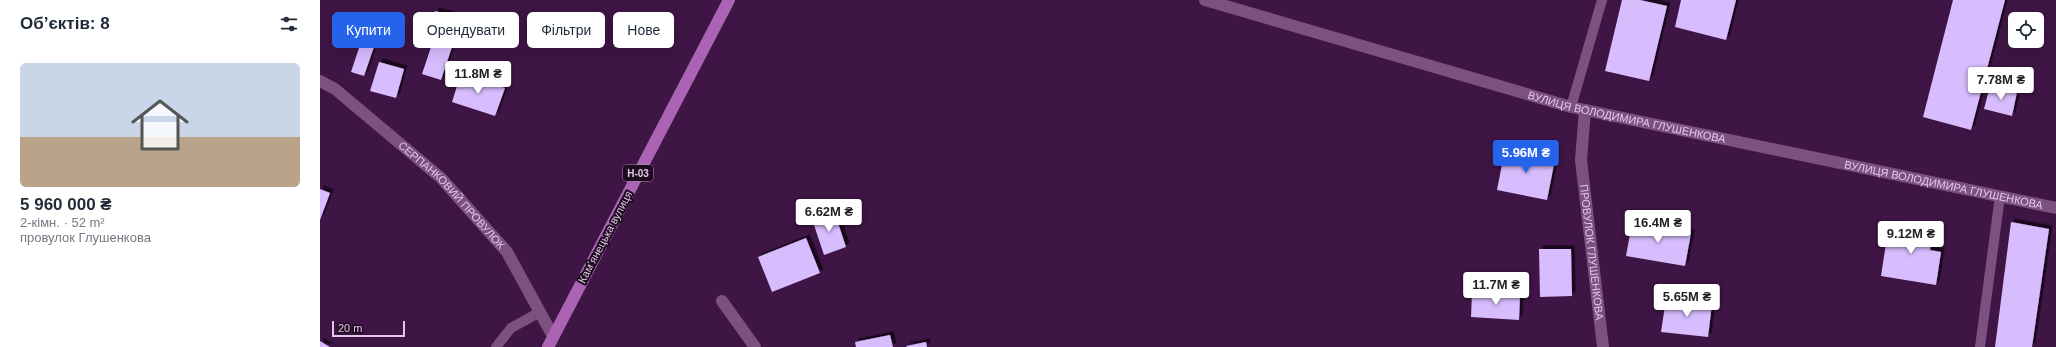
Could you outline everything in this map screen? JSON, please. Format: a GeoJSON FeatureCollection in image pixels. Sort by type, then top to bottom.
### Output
{"type":"FeatureCollection","features":[{"type":"Feature","properties":{"kind":"main road","name":"Камʼянецька вулиця"},"geometry":{"type":"LineString","coordinates":[[550,342],[729,0]]}},
{"type":"Feature","properties":{"kind":"street","name":"ВУЛИЦЯ ВОЛОДИМИРА ГЛУШЕНКОВА"},"geometry":{"type":"LineString","coordinates":[[1205,0],[1571,107],[2056,208]]}},
{"type":"Feature","properties":{"kind":"street","name":"СЕРПАНКОВИЙ ПРОВУЛОК"},"geometry":{"type":"LineString","coordinates":[[320,81],[336,89],[442,178],[507,252],[540,312],[550,342]]}},
{"type":"Feature","properties":{"kind":"street","name":"ПРОВУЛОК ГЛУШЕНКОВА"},"geometry":{"type":"LineString","coordinates":[[1585,110],[1581,160],[1603,347]]}},
{"type":"Feature","properties":{"kind":"street"},"geometry":{"type":"LineString","coordinates":[[722,301],[754,347]]}},
{"type":"Feature","properties":{"kind":"lane"},"geometry":{"type":"LineString","coordinates":[[1571,107],[1602,0]]}},
{"type":"Feature","properties":{"kind":"lane"},"geometry":{"type":"LineString","coordinates":[[1980,347],[2000,196]]}},
{"type":"Feature","properties":{"kind":"lane"},"geometry":{"type":"LineString","coordinates":[[496,347],[511,328],[540,312]]}},
{"type":"Feature","properties":{"kind":"building"},"geometry":{"type":"Polygon","coordinates":[[[1622,0],[1640,0],[1667,6],[1649,81],[1605,71],[1622,0]]]}},
{"type":"Feature","properties":{"kind":"building"},"geometry":{"type":"Polygon","coordinates":[[[1681,0],[1736,0],[1726,40],[1675,27],[1681,0]]]}},
{"type":"Feature","properties":{"kind":"building"},"geometry":{"type":"Polygon","coordinates":[[[1953,0],[2005,0],[1971,130],[1923,117],[1953,0]]]}},
{"type":"Feature","properties":{"kind":"building"},"geometry":{"type":"Polygon","coordinates":[[[359,48],[374,48],[364,76],[351,72],[359,48]]]}},
{"type":"Feature","properties":{"kind":"building"},"geometry":{"type":"Polygon","coordinates":[[[431,48],[452,48],[441,80],[422,74],[431,48]]]}},
{"type":"Feature","properties":{"kind":"building"},"geometry":{"type":"Polygon","coordinates":[[[379,62],[404,69],[396,98],[370,91],[379,62]]]}},
{"type":"Feature","properties":{"kind":"building"},"geometry":{"type":"Polygon","coordinates":[[[461,73],[505,88],[495,116],[452,102],[461,73]]]}},
{"type":"Feature","properties":{"kind":"building"},"geometry":{"type":"Polygon","coordinates":[[[1990,86],[2017,92],[2012,116],[1984,109],[1990,86]]]}},
{"type":"Feature","properties":{"kind":"building"},"geometry":{"type":"Polygon","coordinates":[[[1505,149],[1555,159],[1547,200],[1497,190],[1505,149]]]}},
{"type":"Feature","properties":{"kind":"building"},"geometry":{"type":"Polygon","coordinates":[[[320,189],[330,193],[320,220],[320,189]]]}},
{"type":"Feature","properties":{"kind":"building"},"geometry":{"type":"Polygon","coordinates":[[[834,211],[846,247],[824,255],[812,219],[834,211]]]}},
{"type":"Feature","properties":{"kind":"building"},"geometry":{"type":"Polygon","coordinates":[[[2011,222],[2049,229],[2032,347],[1995,347],[2011,222]]]}},
{"type":"Feature","properties":{"kind":"building"},"geometry":{"type":"Polygon","coordinates":[[[1632,223],[1691,233],[1685,266],[1626,256],[1632,223]]]}},
{"type":"Feature","properties":{"kind":"building"},"geometry":{"type":"Polygon","coordinates":[[[1889,224],[1933,230],[1930,250],[1941,252],[1936,285],[1881,276],[1889,224]]]}},
{"type":"Feature","properties":{"kind":"building"},"geometry":{"type":"Polygon","coordinates":[[[806,238],[820,273],[772,292],[758,257],[806,238]]]}},
{"type":"Feature","properties":{"kind":"building"},"geometry":{"type":"Polygon","coordinates":[[[1539,249],[1571,249],[1572,296],[1540,297],[1539,249]]]}},
{"type":"Feature","properties":{"kind":"building"},"geometry":{"type":"Polygon","coordinates":[[[1472,293],[1520,296],[1519,320],[1471,317],[1472,293]]]}},
{"type":"Feature","properties":{"kind":"building"},"geometry":{"type":"Polygon","coordinates":[[[1666,299],[1712,304],[1708,337],[1661,332],[1666,299]]]}},
{"type":"Feature","properties":{"kind":"building"},"geometry":{"type":"Polygon","coordinates":[[[890,335],[893,347],[856,347],[855,342],[890,335]]]}},
{"type":"Feature","properties":{"kind":"building"},"geometry":{"type":"Polygon","coordinates":[[[320,341],[330,347],[320,347],[320,341]]]}},
{"type":"Feature","properties":{"kind":"building"},"geometry":{"type":"Polygon","coordinates":[[[926,342],[927,347],[906,346],[926,342]]]}}]}
